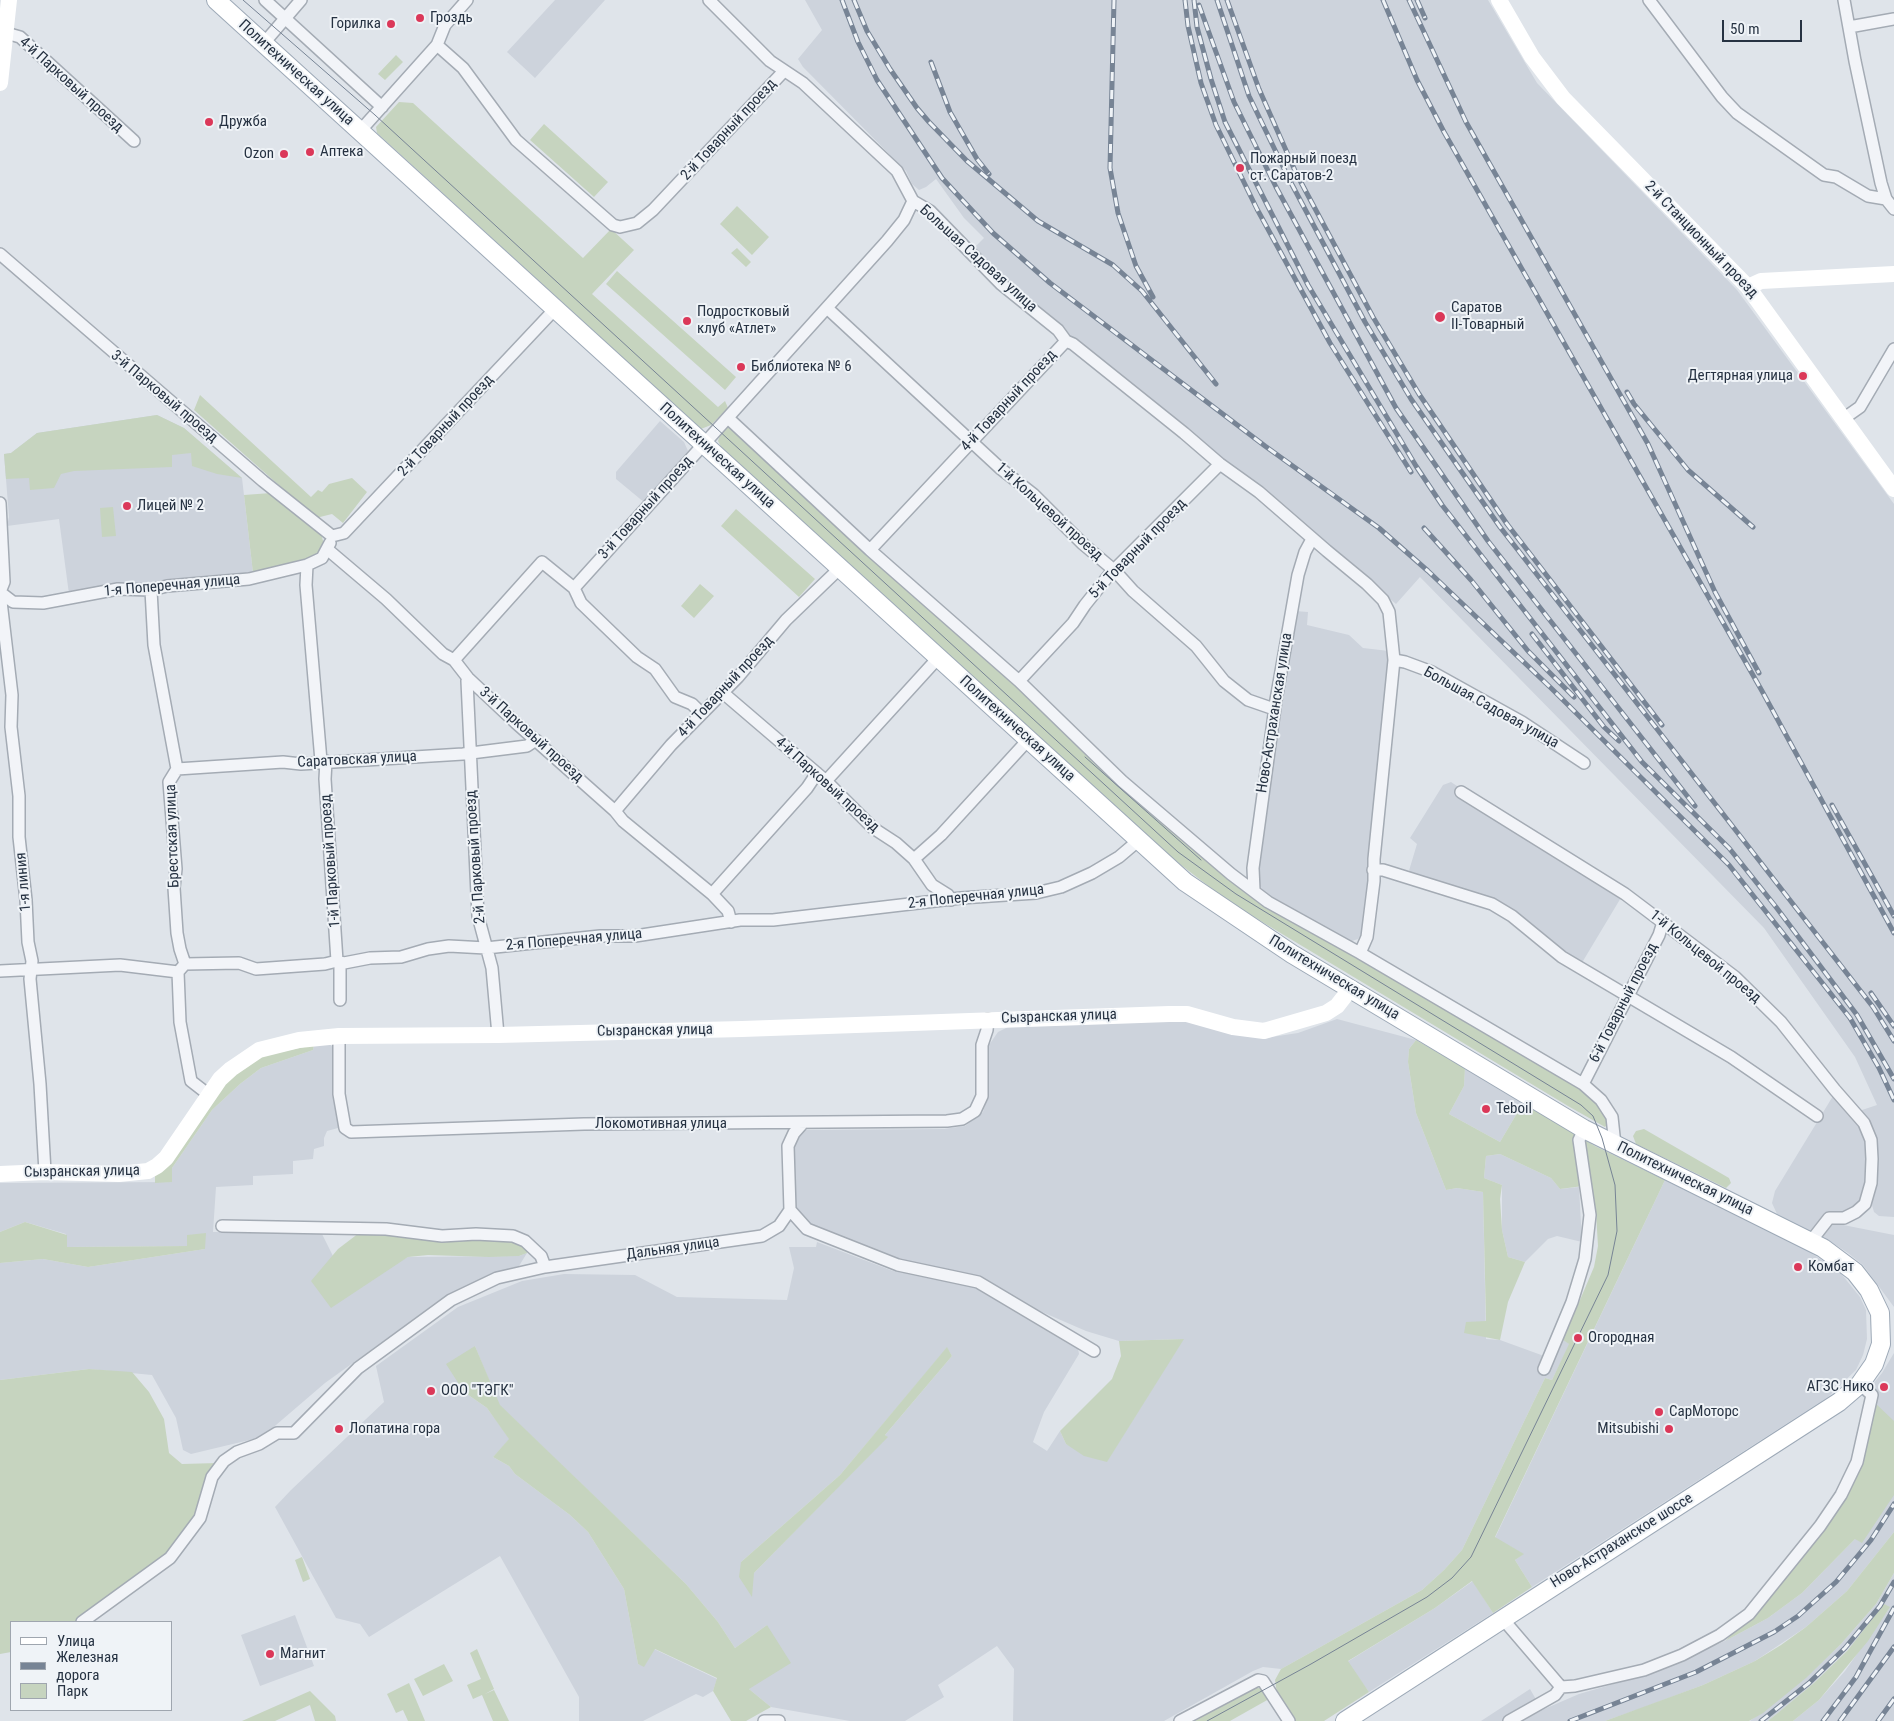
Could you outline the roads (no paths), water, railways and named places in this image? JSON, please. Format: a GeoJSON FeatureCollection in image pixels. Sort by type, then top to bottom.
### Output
{"type":"FeatureCollection","features":[{"type":"Feature","properties":{"kind":"main road","name":"Политехническая улица"},"geometry":{"type":"LineString","coordinates":[[216,0],[1185,882],[1223,909],[1584,1129],[1811,1241],[1839,1258],[1855,1272],[1869,1290],[1880,1313],[1881,1344]]}},
{"type":"Feature","properties":{"kind":"main road","name":"Ново-Астраханское шоссе"},"geometry":{"type":"LineString","coordinates":[[1345,1721],[1502,1618],[1823,1413],[1860,1384],[1874,1364],[1881,1344]]}},
{"type":"Feature","properties":{"kind":"street"},"geometry":{"type":"LineString","coordinates":[[0,83],[9,0]]}},
{"type":"Feature","properties":{"kind":"street"},"geometry":{"type":"LineString","coordinates":[[265,0],[382,107]]}},
{"type":"Feature","properties":{"kind":"street"},"geometry":{"type":"LineString","coordinates":[[264,44],[301,0]]}},
{"type":"Feature","properties":{"kind":"street"},"geometry":{"type":"LineString","coordinates":[[360,131],[437,45],[445,25],[467,0]]}},
{"type":"Feature","properties":{"kind":"street","name":"Большая Садовая улица"},"geometry":{"type":"LineString","coordinates":[[709,0],[770,61],[803,83],[897,171],[913,202],[930,211],[1001,284],[1058,330],[1066,341],[1073,344],[1220,464],[1259,492],[1367,584],[1383,600],[1389,612],[1394,660],[1432,672],[1522,722],[1584,763]]}},
{"type":"Feature","properties":{"kind":"street","name":"2-й Станционный проезд"},"geometry":{"type":"LineString","coordinates":[[1499,0],[1532,57],[1562,98],[1748,286],[1894,489]]}},
{"type":"Feature","properties":{"kind":"street"},"geometry":{"type":"LineString","coordinates":[[1649,0],[1705,76],[1737,113],[1824,175],[1836,177],[1868,196],[1886,199]]}},
{"type":"Feature","properties":{"kind":"street"},"geometry":{"type":"LineString","coordinates":[[1844,0],[1854,61],[1886,199],[1894,209]]}},
{"type":"Feature","properties":{"kind":"street"},"geometry":{"type":"LineString","coordinates":[[1849,26],[1894,19]]}},
{"type":"Feature","properties":{"kind":"street","name":"4-й Парковый проезд"},"geometry":{"type":"LineString","coordinates":[[6,33],[20,37],[134,141]]}},
{"type":"Feature","properties":{"kind":"street","name":"2-й Товарный проезд"},"geometry":{"type":"LineString","coordinates":[[437,45],[463,68],[516,140],[613,225],[628,227],[637,224],[653,210],[784,71]]}},
{"type":"Feature","properties":{"kind":"street","name":"3-й Товарный проезд"},"geometry":{"type":"LineString","coordinates":[[574,588],[887,241],[904,220],[913,202]]}},
{"type":"Feature","properties":{"kind":"street","name":"3-й Парковый проезд"},"geometry":{"type":"LineString","coordinates":[[0,254],[263,481],[332,536]]}},
{"type":"Feature","properties":{"kind":"street"},"geometry":{"type":"LineString","coordinates":[[1748,286],[1761,281],[1894,274]]}},
{"type":"Feature","properties":{"kind":"street","name":"1-й Кольцевой проезд"},"geometry":{"type":"LineString","coordinates":[[827,308],[1001,470],[1033,494],[1083,544],[1115,571],[1133,591],[1196,646],[1224,681],[1248,700],[1274,708]]}},
{"type":"Feature","properties":{"kind":"street","name":"2-й Товарный проезд"},"geometry":{"type":"LineString","coordinates":[[332,536],[344,533],[555,309]]}},
{"type":"Feature","properties":{"kind":"street","name":"4-й Товарный проезд"},"geometry":{"type":"LineString","coordinates":[[870,550],[1066,341]]}},
{"type":"Feature","properties":{"kind":"street"},"geometry":{"type":"LineString","coordinates":[[1843,419],[1860,407],[1894,349]]}},
{"type":"Feature","properties":{"kind":"street"},"geometry":{"type":"LineString","coordinates":[[728,418],[870,550],[1019,681],[1122,781],[1231,874],[1268,902],[1360,953],[1583,1084],[1601,1100],[1612,1117],[1615,1145]]}},
{"type":"Feature","properties":{"kind":"street","name":"5-й Товарный проезд"},"geometry":{"type":"LineString","coordinates":[[1019,681],[1073,623],[1085,604],[1115,571],[1220,464]]}},
{"type":"Feature","properties":{"kind":"street","name":"1-я линия"},"geometry":{"type":"LineString","coordinates":[[0,504],[4,582],[0,592],[12,695],[12,727],[19,796],[19,837],[40,1084],[45,1172]]}},
{"type":"Feature","properties":{"kind":"street","name":"1-я Поперечная улица"},"geometry":{"type":"LineString","coordinates":[[0,592],[13,602],[43,603],[118,589],[151,590],[167,586],[249,579],[307,566],[322,558],[332,536]]}},
{"type":"Feature","properties":{"kind":"street","name":"Ново-Астраханская улица"},"geometry":{"type":"LineString","coordinates":[[1254,890],[1253,868],[1274,708],[1298,575],[1304,552],[1312,539]]}},
{"type":"Feature","properties":{"kind":"street","name":"3-й Парковый проезд"},"geometry":{"type":"LineString","coordinates":[[327,549],[386,599],[443,654],[454,660],[468,678],[615,810],[623,821],[712,894],[728,911],[731,922]]}},
{"type":"Feature","properties":{"kind":"street"},"geometry":{"type":"LineString","coordinates":[[454,660],[542,562],[574,588],[581,603],[637,657],[655,669],[675,697],[692,704],[701,713]]}},
{"type":"Feature","properties":{"kind":"street","name":"1-й Парковый проезд"},"geometry":{"type":"LineString","coordinates":[[307,566],[306,586],[324,761],[340,1000]]}},
{"type":"Feature","properties":{"kind":"street","name":"4-й Товарный проезд"},"geometry":{"type":"LineString","coordinates":[[615,810],[701,713],[738,677],[786,620],[840,568]]}},
{"type":"Feature","properties":{"kind":"street","name":"Брестская улица"},"geometry":{"type":"LineString","coordinates":[[151,590],[154,645],[177,769],[169,782],[176,869],[174,888],[182,968],[180,1022],[191,1081],[209,1094]]}},
{"type":"Feature","properties":{"kind":"street"},"geometry":{"type":"LineString","coordinates":[[826,781],[938,658]]}},
{"type":"Feature","properties":{"kind":"street"},"geometry":{"type":"LineString","coordinates":[[1360,953],[1367,937],[1394,660]]}},
{"type":"Feature","properties":{"kind":"street","name":"2-й Парковый проезд"},"geometry":{"type":"LineString","coordinates":[[468,678],[478,916],[492,968],[498,1035]]}},
{"type":"Feature","properties":{"kind":"street","name":"4-й Парковый проезд"},"geometry":{"type":"LineString","coordinates":[[722,692],[826,781],[873,828],[896,843],[914,859],[932,885],[948,895],[950,900]]}},
{"type":"Feature","properties":{"kind":"street","name":"Саратовская улица"},"geometry":{"type":"LineString","coordinates":[[177,769],[282,762],[302,764],[324,761],[470,753],[527,746],[536,740]]}},
{"type":"Feature","properties":{"kind":"street"},"geometry":{"type":"LineString","coordinates":[[914,859],[941,835],[1028,740]]}},
{"type":"Feature","properties":{"kind":"street"},"geometry":{"type":"LineString","coordinates":[[712,894],[807,788],[817,773]]}},
{"type":"Feature","properties":{"kind":"street","name":"1-й Кольцевой проезд"},"geometry":{"type":"LineString","coordinates":[[1461,792],[1625,894],[1736,977],[1781,1022],[1868,1129],[1872,1140],[1872,1159],[1871,1184],[1865,1204],[1856,1212],[1844,1218],[1829,1218],[1811,1241]]}},
{"type":"Feature","properties":{"kind":"street","name":"2-я Поперечная улица"},"geometry":{"type":"LineString","coordinates":[[0,971],[120,965],[182,968],[239,963],[256,969],[325,964],[370,958],[401,957],[428,949],[449,946],[486,948],[600,936],[635,936],[731,922],[773,920],[950,900],[1036,893],[1061,887],[1092,873],[1119,857],[1139,840]]}},
{"type":"Feature","properties":{"kind":"street"},"geometry":{"type":"LineString","coordinates":[[1373,870],[1384,870],[1492,904],[1512,916],[1562,957],[1763,1078],[1817,1116]]}},
{"type":"Feature","properties":{"kind":"street","name":"6-й Товарный проезд"},"geometry":{"type":"LineString","coordinates":[[1583,1084],[1663,922]]}},
{"type":"Feature","properties":{"kind":"street","name":"Сызранская улица"},"geometry":{"type":"LineString","coordinates":[[0,1174],[45,1172],[119,1174],[148,1171],[166,1158],[209,1094],[231,1069],[258,1050],[299,1040],[339,1036],[498,1035],[742,1029],[988,1019],[1178,1014],[1264,1031],[1326,1014],[1337,1006],[1351,988]]}},
{"type":"Feature","properties":{"kind":"street","name":"Локомотивная улица"},"geometry":{"type":"LineString","coordinates":[[339,1036],[338,1094],[345,1128],[351,1132],[584,1124],[802,1124],[947,1121],[962,1119],[975,1111],[982,1096],[982,1044],[988,1030],[988,1019]]}},
{"type":"Feature","properties":{"kind":"street"},"geometry":{"type":"LineString","coordinates":[[802,1124],[794,1133],[788,1146],[790,1210],[807,1229],[898,1265],[978,1282],[1094,1350]]}},
{"type":"Feature","properties":{"kind":"street"},"geometry":{"type":"LineString","coordinates":[[1544,1369],[1572,1302],[1585,1258],[1590,1215],[1579,1140],[1584,1129]]}},
{"type":"Feature","properties":{"kind":"street","name":"Дальняя улица"},"geometry":{"type":"LineString","coordinates":[[83,1621],[170,1558],[200,1518],[212,1478],[224,1462],[237,1452],[259,1444],[277,1432],[294,1433],[358,1368],[451,1300],[497,1278],[545,1267],[762,1236],[779,1226],[790,1210]]}},
{"type":"Feature","properties":{"kind":"street"},"geometry":{"type":"LineString","coordinates":[[222,1226],[386,1228],[442,1236],[476,1234],[513,1236],[525,1241],[541,1256],[545,1267]]}},
{"type":"Feature","properties":{"kind":"street"},"geometry":{"type":"LineString","coordinates":[[1509,1721],[1555,1695],[1561,1687],[1575,1686],[1644,1670],[1682,1655],[1720,1635],[1749,1614],[1820,1526],[1841,1494],[1857,1462],[1872,1395],[1860,1384]]}},
{"type":"Feature","properties":{"kind":"street"},"geometry":{"type":"LineString","coordinates":[[1502,1618],[1561,1687]]}},
{"type":"Feature","properties":{"kind":"street"},"geometry":{"type":"LineString","coordinates":[[1180,1721],[1258,1680],[1263,1681],[1290,1721]]}},
{"type":"Feature","properties":{"kind":"street"},"geometry":{"type":"LineString","coordinates":[[764,1721],[779,1721]]}},
{"type":"Feature","properties":{"kind":"tram line"},"geometry":{"type":"LineString","coordinates":[[243,0],[375,115],[1178,852],[1236,894],[1581,1105],[1593,1116],[1602,1138],[1615,1185],[1617,1231],[1608,1275],[1471,1557],[1452,1578],[1427,1597],[1207,1721]]}},
{"type":"Feature","properties":{"kind":"tram line"},"geometry":{"type":"LineString","coordinates":[[1085,757],[1201,860]]}},
{"type":"Feature","properties":{"kind":"railway"},"geometry":{"type":"LineString","coordinates":[[842,0],[858,42],[877,80],[942,178],[993,233],[1050,283],[1265,446],[1379,528],[1428,571],[1552,689],[1729,865],[1850,1018],[1879,1068],[1894,1100]]}},
{"type":"Feature","properties":{"kind":"railway"},"geometry":{"type":"LineString","coordinates":[[854,0],[867,31],[890,69],[929,122],[967,161],[1038,221],[1113,265],[1142,291],[1216,384]]}},
{"type":"Feature","properties":{"kind":"railway"},"geometry":{"type":"LineString","coordinates":[[1114,0],[1110,168],[1118,213],[1136,266],[1153,297]]}},
{"type":"Feature","properties":{"kind":"railway"},"geometry":{"type":"LineString","coordinates":[[1185,0],[1188,26],[1201,83],[1216,125],[1257,209],[1330,343],[1411,472]]}},
{"type":"Feature","properties":{"kind":"railway"},"geometry":{"type":"LineString","coordinates":[[1194,0],[1197,27],[1225,122],[1308,285],[1416,466],[1442,505],[1642,762],[1729,848],[1776,907],[1857,1015],[1894,1079]]}},
{"type":"Feature","properties":{"kind":"railway"},"geometry":{"type":"LineString","coordinates":[[1217,0],[1249,96],[1289,179],[1365,322],[1411,399],[1500,527],[1873,1007],[1894,1041]]}},
{"type":"Feature","properties":{"kind":"railway"},"geometry":{"type":"LineString","coordinates":[[1227,0],[1259,89],[1296,173],[1373,317],[1419,394],[1507,524],[1662,725]]}},
{"type":"Feature","properties":{"kind":"railway"},"geometry":{"type":"LineString","coordinates":[[1383,0],[1417,80],[1444,132],[1762,691],[1894,933]]}},
{"type":"Feature","properties":{"kind":"railway"},"geometry":{"type":"LineString","coordinates":[[1409,0],[1466,122],[1648,444],[1715,592],[1759,673]]}},
{"type":"Feature","properties":{"kind":"railway"},"geometry":{"type":"LineString","coordinates":[[1417,0],[1425,18]]}},
{"type":"Feature","properties":{"kind":"railway"},"geometry":{"type":"LineString","coordinates":[[1199,5],[1234,102],[1276,187],[1396,408],[1488,541],[1695,806]]}},
{"type":"Feature","properties":{"kind":"railway"},"geometry":{"type":"LineString","coordinates":[[931,62],[950,112],[977,159],[989,174]]}},
{"type":"Feature","properties":{"kind":"railway"},"geometry":{"type":"LineString","coordinates":[[1627,392],[1634,404],[1688,470],[1753,527]]}},
{"type":"Feature","properties":{"kind":"railway"},"geometry":{"type":"LineString","coordinates":[[1424,528],[1471,580],[1528,651],[1574,697]]}},
{"type":"Feature","properties":{"kind":"railway"},"geometry":{"type":"LineString","coordinates":[[1532,634],[1604,727],[1619,741]]}},
{"type":"Feature","properties":{"kind":"railway"},"geometry":{"type":"LineString","coordinates":[[1832,805],[1894,916]]}},
{"type":"Feature","properties":{"kind":"railway"},"geometry":{"type":"LineString","coordinates":[[1871,993],[1894,1026]]}},
{"type":"Feature","properties":{"kind":"railway"},"geometry":{"type":"LineString","coordinates":[[1570,1721],[1696,1672],[1774,1632],[1798,1616],[1836,1582],[1871,1540],[1894,1504]]}},
{"type":"Feature","properties":{"kind":"railway"},"geometry":{"type":"LineString","coordinates":[[1761,1721],[1809,1683],[1845,1648],[1880,1606],[1894,1582]]}},
{"type":"Feature","properties":{"kind":"railway"},"geometry":{"type":"LineString","coordinates":[[1823,1721],[1856,1677],[1894,1608]]}},
{"type":"Feature","properties":{"kind":"railway"},"geometry":{"type":"LineString","coordinates":[[1840,1721],[1894,1647]]}},
{"type":"Feature","properties":{"kind":"railway"},"geometry":{"type":"LineString","coordinates":[[1878,1721],[1894,1699]]}},
{"type":"Feature","properties":{"kind":"place","name":"Гроздь"},"geometry":{"type":"Point","coordinates":[420,18]}},
{"type":"Feature","properties":{"kind":"place","name":"Горилка"},"geometry":{"type":"Point","coordinates":[391,24]}},
{"type":"Feature","properties":{"kind":"place","name":"Дружба"},"geometry":{"type":"Point","coordinates":[209,122]}},
{"type":"Feature","properties":{"kind":"place","name":"Аптека"},"geometry":{"type":"Point","coordinates":[310,152]}},
{"type":"Feature","properties":{"kind":"place","name":"Ozon"},"geometry":{"type":"Point","coordinates":[284,154]}},
{"type":"Feature","properties":{"kind":"place","name":"Пожарный поезд ст. Саратов-2"},"geometry":{"type":"Point","coordinates":[1240,168]}},
{"type":"Feature","properties":{"kind":"place","name":"Саратов II-Товарный"},"geometry":{"type":"Point","coordinates":[1440,317]}},
{"type":"Feature","properties":{"kind":"place","name":"Подростковый клуб «Атлет»"},"geometry":{"type":"Point","coordinates":[687,321]}},
{"type":"Feature","properties":{"kind":"place","name":"Библиотека № 6"},"geometry":{"type":"Point","coordinates":[741,367]}},
{"type":"Feature","properties":{"kind":"place","name":"Дегтярная улица"},"geometry":{"type":"Point","coordinates":[1803,376]}},
{"type":"Feature","properties":{"kind":"place","name":"Лицей № 2"},"geometry":{"type":"Point","coordinates":[127,506]}},
{"type":"Feature","properties":{"kind":"place","name":"Teboil"},"geometry":{"type":"Point","coordinates":[1486,1109]}},
{"type":"Feature","properties":{"kind":"place","name":"Комбат"},"geometry":{"type":"Point","coordinates":[1798,1267]}},
{"type":"Feature","properties":{"kind":"place","name":"Огородная"},"geometry":{"type":"Point","coordinates":[1578,1338]}},
{"type":"Feature","properties":{"kind":"place","name":"АГЗС Нико"},"geometry":{"type":"Point","coordinates":[1884,1387]}},
{"type":"Feature","properties":{"kind":"place","name":"ООО \"ТЭГК\""},"geometry":{"type":"Point","coordinates":[431,1391]}},
{"type":"Feature","properties":{"kind":"place","name":"СарМоторс"},"geometry":{"type":"Point","coordinates":[1659,1412]}},
{"type":"Feature","properties":{"kind":"place","name":"Лопатина гора"},"geometry":{"type":"Point","coordinates":[339,1429]}},
{"type":"Feature","properties":{"kind":"place","name":"Mitsubishi"},"geometry":{"type":"Point","coordinates":[1669,1429]}},
{"type":"Feature","properties":{"kind":"place","name":"Магнит"},"geometry":{"type":"Point","coordinates":[270,1654]}}]}
